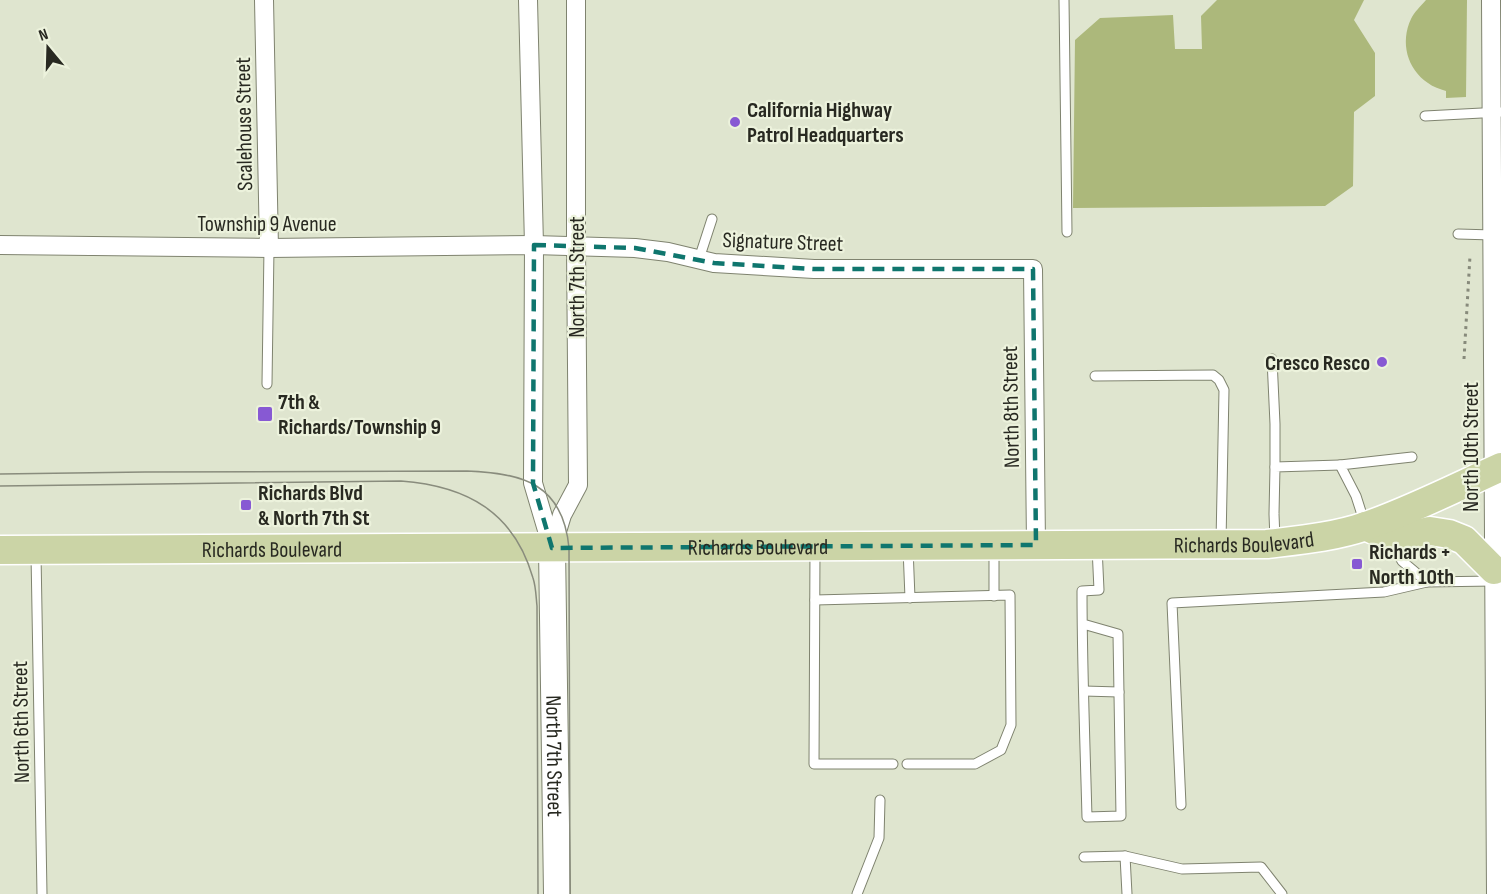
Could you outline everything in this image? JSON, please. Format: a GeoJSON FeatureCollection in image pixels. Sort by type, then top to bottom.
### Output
{"type":"FeatureCollection","features":[{"type":"Feature","properties":{"kind":"main road","name":"Richards Boulevard"},"geometry":{"type":"LineString","coordinates":[[0,550],[1275,543],[1341,533],[1376,531],[1401,512],[1498,468]]}},
{"type":"Feature","properties":{"kind":"main road"},"geometry":{"type":"LineString","coordinates":[[1376,531],[1404,537],[1430,531],[1449,534],[1464,540],[1496,563]]}},
{"type":"Feature","properties":{"kind":"main road","name":"North 7th Street"},"geometry":{"type":"LineString","coordinates":[[552,548],[557,894]]}},
{"type":"Feature","properties":{"kind":"street","name":"Scalehouse Street"},"geometry":{"type":"LineString","coordinates":[[264,0],[269,248]]}},
{"type":"Feature","properties":{"kind":"street","name":"North 7th Street"},"geometry":{"type":"LineString","coordinates":[[528,0],[534,245],[532,483],[552,548]]}},
{"type":"Feature","properties":{"kind":"street","name":"North 7th Street"},"geometry":{"type":"LineString","coordinates":[[552,548],[562,515],[578,485],[576,0]]}},
{"type":"Feature","properties":{"kind":"street","name":"North 10th Street"},"geometry":{"type":"LineString","coordinates":[[1491,0],[1496,63],[1497,153],[1493,235],[1498,468],[1496,894]]}},
{"type":"Feature","properties":{"kind":"street","name":"Township 9 Avenue"},"geometry":{"type":"LineString","coordinates":[[0,245],[269,248],[534,245]]}},
{"type":"Feature","properties":{"kind":"street","name":"Signature Street"},"geometry":{"type":"LineString","coordinates":[[534,245],[635,248],[668,252],[714,263],[814,269],[1033,269]]}},
{"type":"Feature","properties":{"kind":"street","name":"North 8th Street"},"geometry":{"type":"LineString","coordinates":[[1033,269],[1036,545]]}},
{"type":"Feature","properties":{"kind":"lane"},"geometry":{"type":"LineString","coordinates":[[1064,0],[1068,232]]}},
{"type":"Feature","properties":{"kind":"lane"},"geometry":{"type":"LineString","coordinates":[[1425,116],[1496,112]]}},
{"type":"Feature","properties":{"kind":"lane"},"geometry":{"type":"LineString","coordinates":[[699,259],[712,219]]}},
{"type":"Feature","properties":{"kind":"lane"},"geometry":{"type":"LineString","coordinates":[[1458,234],[1493,235]]}},
{"type":"Feature","properties":{"kind":"lane"},"geometry":{"type":"LineString","coordinates":[[267,384],[269,248]]}},
{"type":"Feature","properties":{"kind":"lane"},"geometry":{"type":"LineString","coordinates":[[1272,359],[1275,424],[1275,543]]}},
{"type":"Feature","properties":{"kind":"lane"},"geometry":{"type":"LineString","coordinates":[[1095,376],[1213,375],[1219,380],[1224,390],[1221,544]]}},
{"type":"Feature","properties":{"kind":"lane"},"geometry":{"type":"LineString","coordinates":[[1275,467],[1341,465],[1412,457]]}},
{"type":"Feature","properties":{"kind":"lane"},"geometry":{"type":"LineString","coordinates":[[1341,465],[1376,531],[1402,561],[1426,582]]}},
{"type":"Feature","properties":{"kind":"lane"},"geometry":{"type":"LineString","coordinates":[[993,545],[994,596]]}},
{"type":"Feature","properties":{"kind":"lane"},"geometry":{"type":"LineString","coordinates":[[1083,624],[1118,634],[1121,816],[1087,817],[1082,591],[1099,590],[1097,545]]}},
{"type":"Feature","properties":{"kind":"lane"},"geometry":{"type":"LineString","coordinates":[[815,546],[814,764],[893,764]]}},
{"type":"Feature","properties":{"kind":"lane"},"geometry":{"type":"LineString","coordinates":[[908,546],[910,598]]}},
{"type":"Feature","properties":{"kind":"lane","name":"North 6th Street"},"geometry":{"type":"LineString","coordinates":[[36,550],[42,894]]}},
{"type":"Feature","properties":{"kind":"lane"},"geometry":{"type":"LineString","coordinates":[[1181,805],[1172,603],[1384,592],[1496,563]]}},
{"type":"Feature","properties":{"kind":"lane"},"geometry":{"type":"LineString","coordinates":[[815,600],[1010,595],[1011,725],[1001,750],[975,764],[907,764]]}},
{"type":"Feature","properties":{"kind":"lane"},"geometry":{"type":"LineString","coordinates":[[1084,691],[1119,692]]}},
{"type":"Feature","properties":{"kind":"lane"},"geometry":{"type":"LineString","coordinates":[[857,894],[879,838],[880,800]]}},
{"type":"Feature","properties":{"kind":"lane"},"geometry":{"type":"LineString","coordinates":[[1125,856],[1127,894]]}},
{"type":"Feature","properties":{"kind":"lane"},"geometry":{"type":"LineString","coordinates":[[1084,857],[1125,856],[1182,869],[1260,867],[1282,894]]}},
{"type":"Feature","properties":{"kind":"path"},"geometry":{"type":"LineString","coordinates":[[1464,360],[1470,256]]}},
{"type":"Feature","properties":{"kind":"highlighted area"},"geometry":{"type":"Polygon","coordinates":[[[534,245],[635,248],[714,263],[814,269],[1033,269],[1036,545],[552,548],[533,483],[534,245]]]}},
{"type":"Feature","properties":{"kind":"green space"},"geometry":{"type":"Polygon","coordinates":[[[1217,0],[1364,0],[1354,20],[1375,53],[1375,96],[1354,112],[1353,186],[1325,206],[1073,208],[1075,40],[1100,18],[1173,15],[1175,49],[1202,49],[1201,16],[1217,0]]]}},
{"type":"Feature","properties":{"kind":"green space"},"geometry":{"type":"Polygon","coordinates":[[[1426,0],[1467,0],[1466,97],[1446,98],[1446,91],[1428,83],[1410,63],[1406,46],[1408,28],[1414,14],[1426,0]]]}},
{"type":"Feature","properties":{"kind":"tram line"},"geometry":{"type":"LineString","coordinates":[[0,474],[467,471],[506,475],[537,486],[549,496],[558,509],[565,526],[569,548],[570,894]]}},
{"type":"Feature","properties":{"kind":"tram line"},"geometry":{"type":"LineString","coordinates":[[0,486],[401,481],[447,489],[467,496],[485,507],[514,536],[525,555],[535,588],[537,606],[538,894]]}},
{"type":"Feature","properties":{"kind":"place","name":"California Highway Patrol Headquarters"},"geometry":{"type":"Point","coordinates":[735,122]}},
{"type":"Feature","properties":{"kind":"place","name":"Cresco Resco"},"geometry":{"type":"Point","coordinates":[1382,362]}},
{"type":"Feature","properties":{"kind":"place","name":"7th & Richards/Township 9"},"geometry":{"type":"Point","coordinates":[265,414]}},
{"type":"Feature","properties":{"kind":"place","name":"Richards Blvd & North 7th St"},"geometry":{"type":"Point","coordinates":[246,505]}},
{"type":"Feature","properties":{"kind":"place","name":"Richards + North 10th"},"geometry":{"type":"Point","coordinates":[1357,564]}}]}
